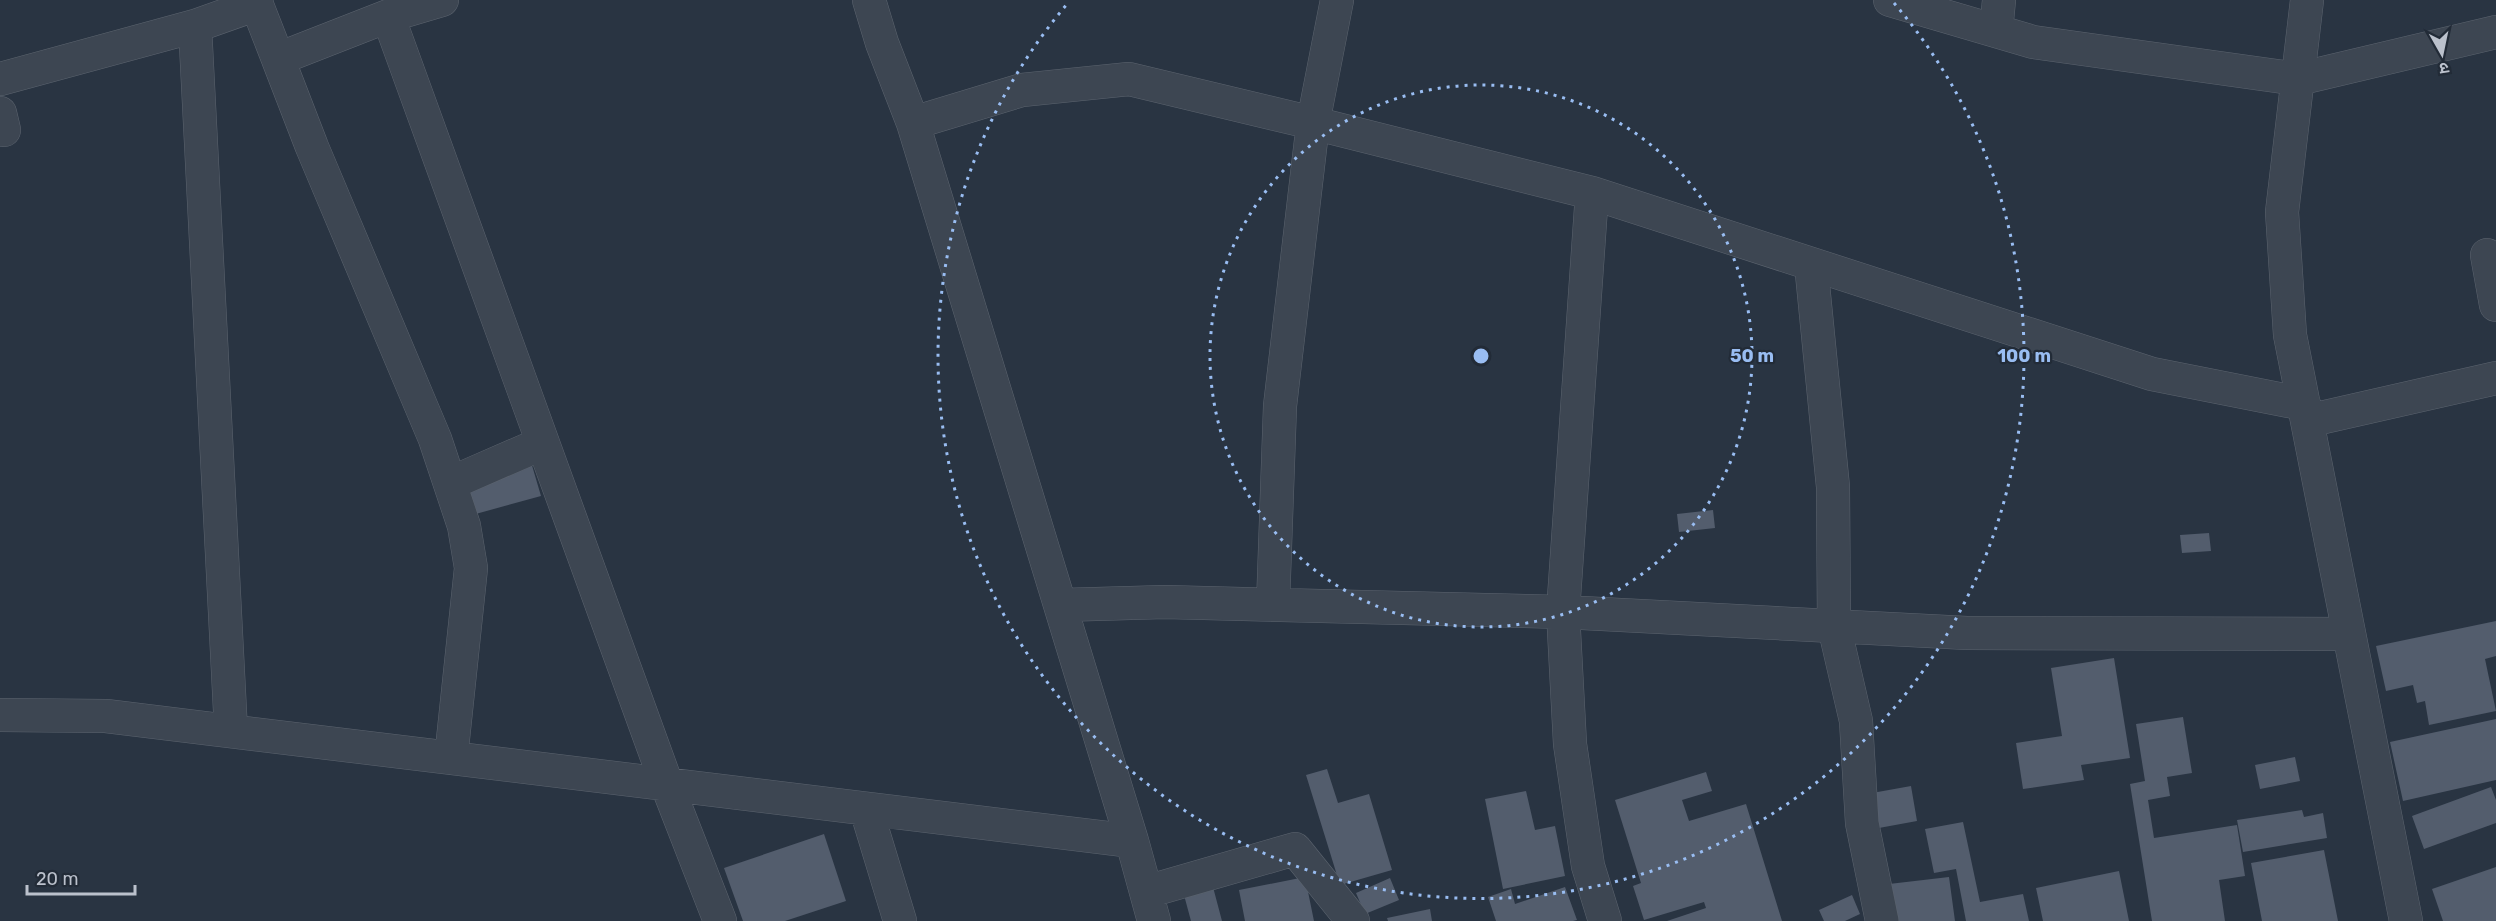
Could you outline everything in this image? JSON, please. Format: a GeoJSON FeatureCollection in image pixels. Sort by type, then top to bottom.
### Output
{"type":"FeatureCollection","features":[{"type":"Feature","properties":{"kind":"street"},"geometry":{"type":"LineString","coordinates":[[278,59],[388,16],[442,0]]}},
{"type":"Feature","properties":{"kind":"street"},"geometry":{"type":"LineString","coordinates":[[869,0],[882,44],[913,123],[1061,605],[1150,907],[1296,849],[1353,921]]}},
{"type":"Feature","properties":{"kind":"street"},"geometry":{"type":"LineString","coordinates":[[1273,605],[1280,406],[1313,123],[1337,0]]}},
{"type":"Feature","properties":{"kind":"street"},"geometry":{"type":"LineString","coordinates":[[1890,0],[1998,15],[2033,42],[2298,79],[2496,32]]}},
{"type":"Feature","properties":{"kind":"street"},"geometry":{"type":"LineString","coordinates":[[2307,0],[2282,212],[2290,335],[2406,921]]}},
{"type":"Feature","properties":{"kind":"street"},"geometry":{"type":"LineString","coordinates":[[0,80],[195,26],[256,2],[312,147],[435,439],[464,526],[471,568],[451,758]]}},
{"type":"Feature","properties":{"kind":"street"},"geometry":{"type":"LineString","coordinates":[[388,16],[667,785],[720,921]]}},
{"type":"Feature","properties":{"kind":"street"},"geometry":{"type":"LineString","coordinates":[[195,26],[231,731]]}},
{"type":"Feature","properties":{"kind":"street"},"geometry":{"type":"LineString","coordinates":[[913,123],[1022,90],[1129,79],[1592,193],[2152,374],[2306,412],[2496,378]]}},
{"type":"Feature","properties":{"kind":"street"},"geometry":{"type":"LineString","coordinates":[[1592,193],[1563,612],[1570,744],[1588,866],[1605,921]]}},
{"type":"Feature","properties":{"kind":"street"},"geometry":{"type":"LineString","coordinates":[[2487,255],[2496,305]]}},
{"type":"Feature","properties":{"kind":"street"},"geometry":{"type":"LineString","coordinates":[[1811,264],[1833,488],[1834,626],[1856,721],[1862,823],[1882,921]]}},
{"type":"Feature","properties":{"kind":"street"},"geometry":{"type":"LineString","coordinates":[[451,483],[543,443]]}},
{"type":"Feature","properties":{"kind":"street"},"geometry":{"type":"LineString","coordinates":[[1061,605],[1165,602],[1563,612],[1966,633],[2349,634]]}},
{"type":"Feature","properties":{"kind":"street"},"geometry":{"type":"LineString","coordinates":[[0,711],[106,716],[1132,841]]}},
{"type":"Feature","properties":{"kind":"street"},"geometry":{"type":"LineString","coordinates":[[866,809],[900,921]]}},
{"type":"Feature","properties":{"kind":"building"},"geometry":{"type":"Polygon","coordinates":[[[531,462],[541,496],[472,515],[462,481],[531,462]]]}},
{"type":"Feature","properties":{"kind":"building"},"geometry":{"type":"Polygon","coordinates":[[[1713,510],[1715,528],[1679,532],[1677,514],[1713,510]]]}},
{"type":"Feature","properties":{"kind":"building"},"geometry":{"type":"Polygon","coordinates":[[[2209,533],[2211,551],[2182,553],[2180,535],[2209,533]]]}},
{"type":"Feature","properties":{"kind":"building"},"geometry":{"type":"Polygon","coordinates":[[[2496,621],[2496,656],[2485,659],[2496,711],[2429,725],[2425,701],[2417,703],[2413,685],[2386,691],[2376,646],[2496,621]]]}},
{"type":"Feature","properties":{"kind":"building"},"geometry":{"type":"Polygon","coordinates":[[[2114,658],[2130,758],[2081,765],[2084,780],[2023,789],[2016,743],[2062,736],[2051,668],[2114,658]]]}},
{"type":"Feature","properties":{"kind":"building"},"geometry":{"type":"Polygon","coordinates":[[[2183,717],[2192,773],[2167,777],[2170,796],[2148,800],[2154,838],[2237,825],[2245,876],[2219,880],[2225,921],[2152,921],[2130,784],[2145,781],[2136,724],[2183,717]]]}},
{"type":"Feature","properties":{"kind":"building"},"geometry":{"type":"Polygon","coordinates":[[[2496,719],[2496,780],[2403,801],[2390,742],[2496,719]]]}},
{"type":"Feature","properties":{"kind":"building"},"geometry":{"type":"Polygon","coordinates":[[[2295,757],[2300,781],[2260,789],[2255,765],[2295,757]]]}},
{"type":"Feature","properties":{"kind":"building"},"geometry":{"type":"Polygon","coordinates":[[[1327,769],[1338,803],[1369,794],[1392,870],[1340,885],[1306,775],[1327,769]]]}},
{"type":"Feature","properties":{"kind":"building"},"geometry":{"type":"Polygon","coordinates":[[[1706,772],[1712,791],[1682,800],[1689,821],[1746,804],[1782,921],[1667,921],[1706,908],[1704,902],[1644,920],[1633,886],[1641,883],[1615,800],[1706,772]]]}},
{"type":"Feature","properties":{"kind":"building"},"geometry":{"type":"Polygon","coordinates":[[[1911,786],[1917,821],[1868,830],[1861,795],[1911,786]]]}},
{"type":"Feature","properties":{"kind":"building"},"geometry":{"type":"Polygon","coordinates":[[[2491,787],[2496,800],[2496,823],[2424,849],[2412,816],[2491,787]]]}},
{"type":"Feature","properties":{"kind":"building"},"geometry":{"type":"Polygon","coordinates":[[[1526,791],[1535,830],[1555,826],[1565,876],[1503,889],[1485,799],[1526,791]]]}},
{"type":"Feature","properties":{"kind":"building"},"geometry":{"type":"Polygon","coordinates":[[[2302,810],[2304,817],[2323,813],[2327,838],[2243,852],[2237,820],[2302,810]]]}},
{"type":"Feature","properties":{"kind":"building"},"geometry":{"type":"Polygon","coordinates":[[[1963,822],[1980,902],[2023,894],[2029,921],[1966,921],[1956,869],[1934,873],[1925,829],[1963,822]]]}},
{"type":"Feature","properties":{"kind":"building"},"geometry":{"type":"Polygon","coordinates":[[[824,834],[846,901],[785,921],[743,921],[724,868],[824,834]]]}},
{"type":"Feature","properties":{"kind":"building"},"geometry":{"type":"Polygon","coordinates":[[[2324,850],[2338,921],[2262,921],[2251,863],[2324,850]]]}},
{"type":"Feature","properties":{"kind":"building"},"geometry":{"type":"Polygon","coordinates":[[[2496,867],[2496,921],[2443,921],[2432,889],[2496,867]]]}},
{"type":"Feature","properties":{"kind":"building"},"geometry":{"type":"Polygon","coordinates":[[[2119,871],[2129,921],[2043,921],[2036,888],[2119,871]]]}},
{"type":"Feature","properties":{"kind":"building"},"geometry":{"type":"Polygon","coordinates":[[[1305,877],[1314,921],[1245,921],[1239,890],[1305,877]]]}},
{"type":"Feature","properties":{"kind":"building"},"geometry":{"type":"Polygon","coordinates":[[[1949,877],[1955,921],[1893,921],[1889,884],[1949,877]]]}},
{"type":"Feature","properties":{"kind":"building"},"geometry":{"type":"Polygon","coordinates":[[[1390,878],[1399,900],[1365,914],[1356,893],[1390,878]]]}},
{"type":"Feature","properties":{"kind":"building"},"geometry":{"type":"Polygon","coordinates":[[[1213,887],[1222,921],[1191,921],[1184,895],[1213,887]]]}},
{"type":"Feature","properties":{"kind":"building"},"geometry":{"type":"Polygon","coordinates":[[[1565,887],[1577,920],[1496,921],[1488,897],[1511,889],[1515,904],[1565,887]]]}},
{"type":"Feature","properties":{"kind":"building"},"geometry":{"type":"Polygon","coordinates":[[[1852,895],[1860,914],[1845,921],[1824,921],[1819,910],[1852,895]]]}},
{"type":"Feature","properties":{"kind":"building"},"geometry":{"type":"Polygon","coordinates":[[[1430,909],[1432,921],[1388,921],[1387,918],[1430,909]]]}}]}
